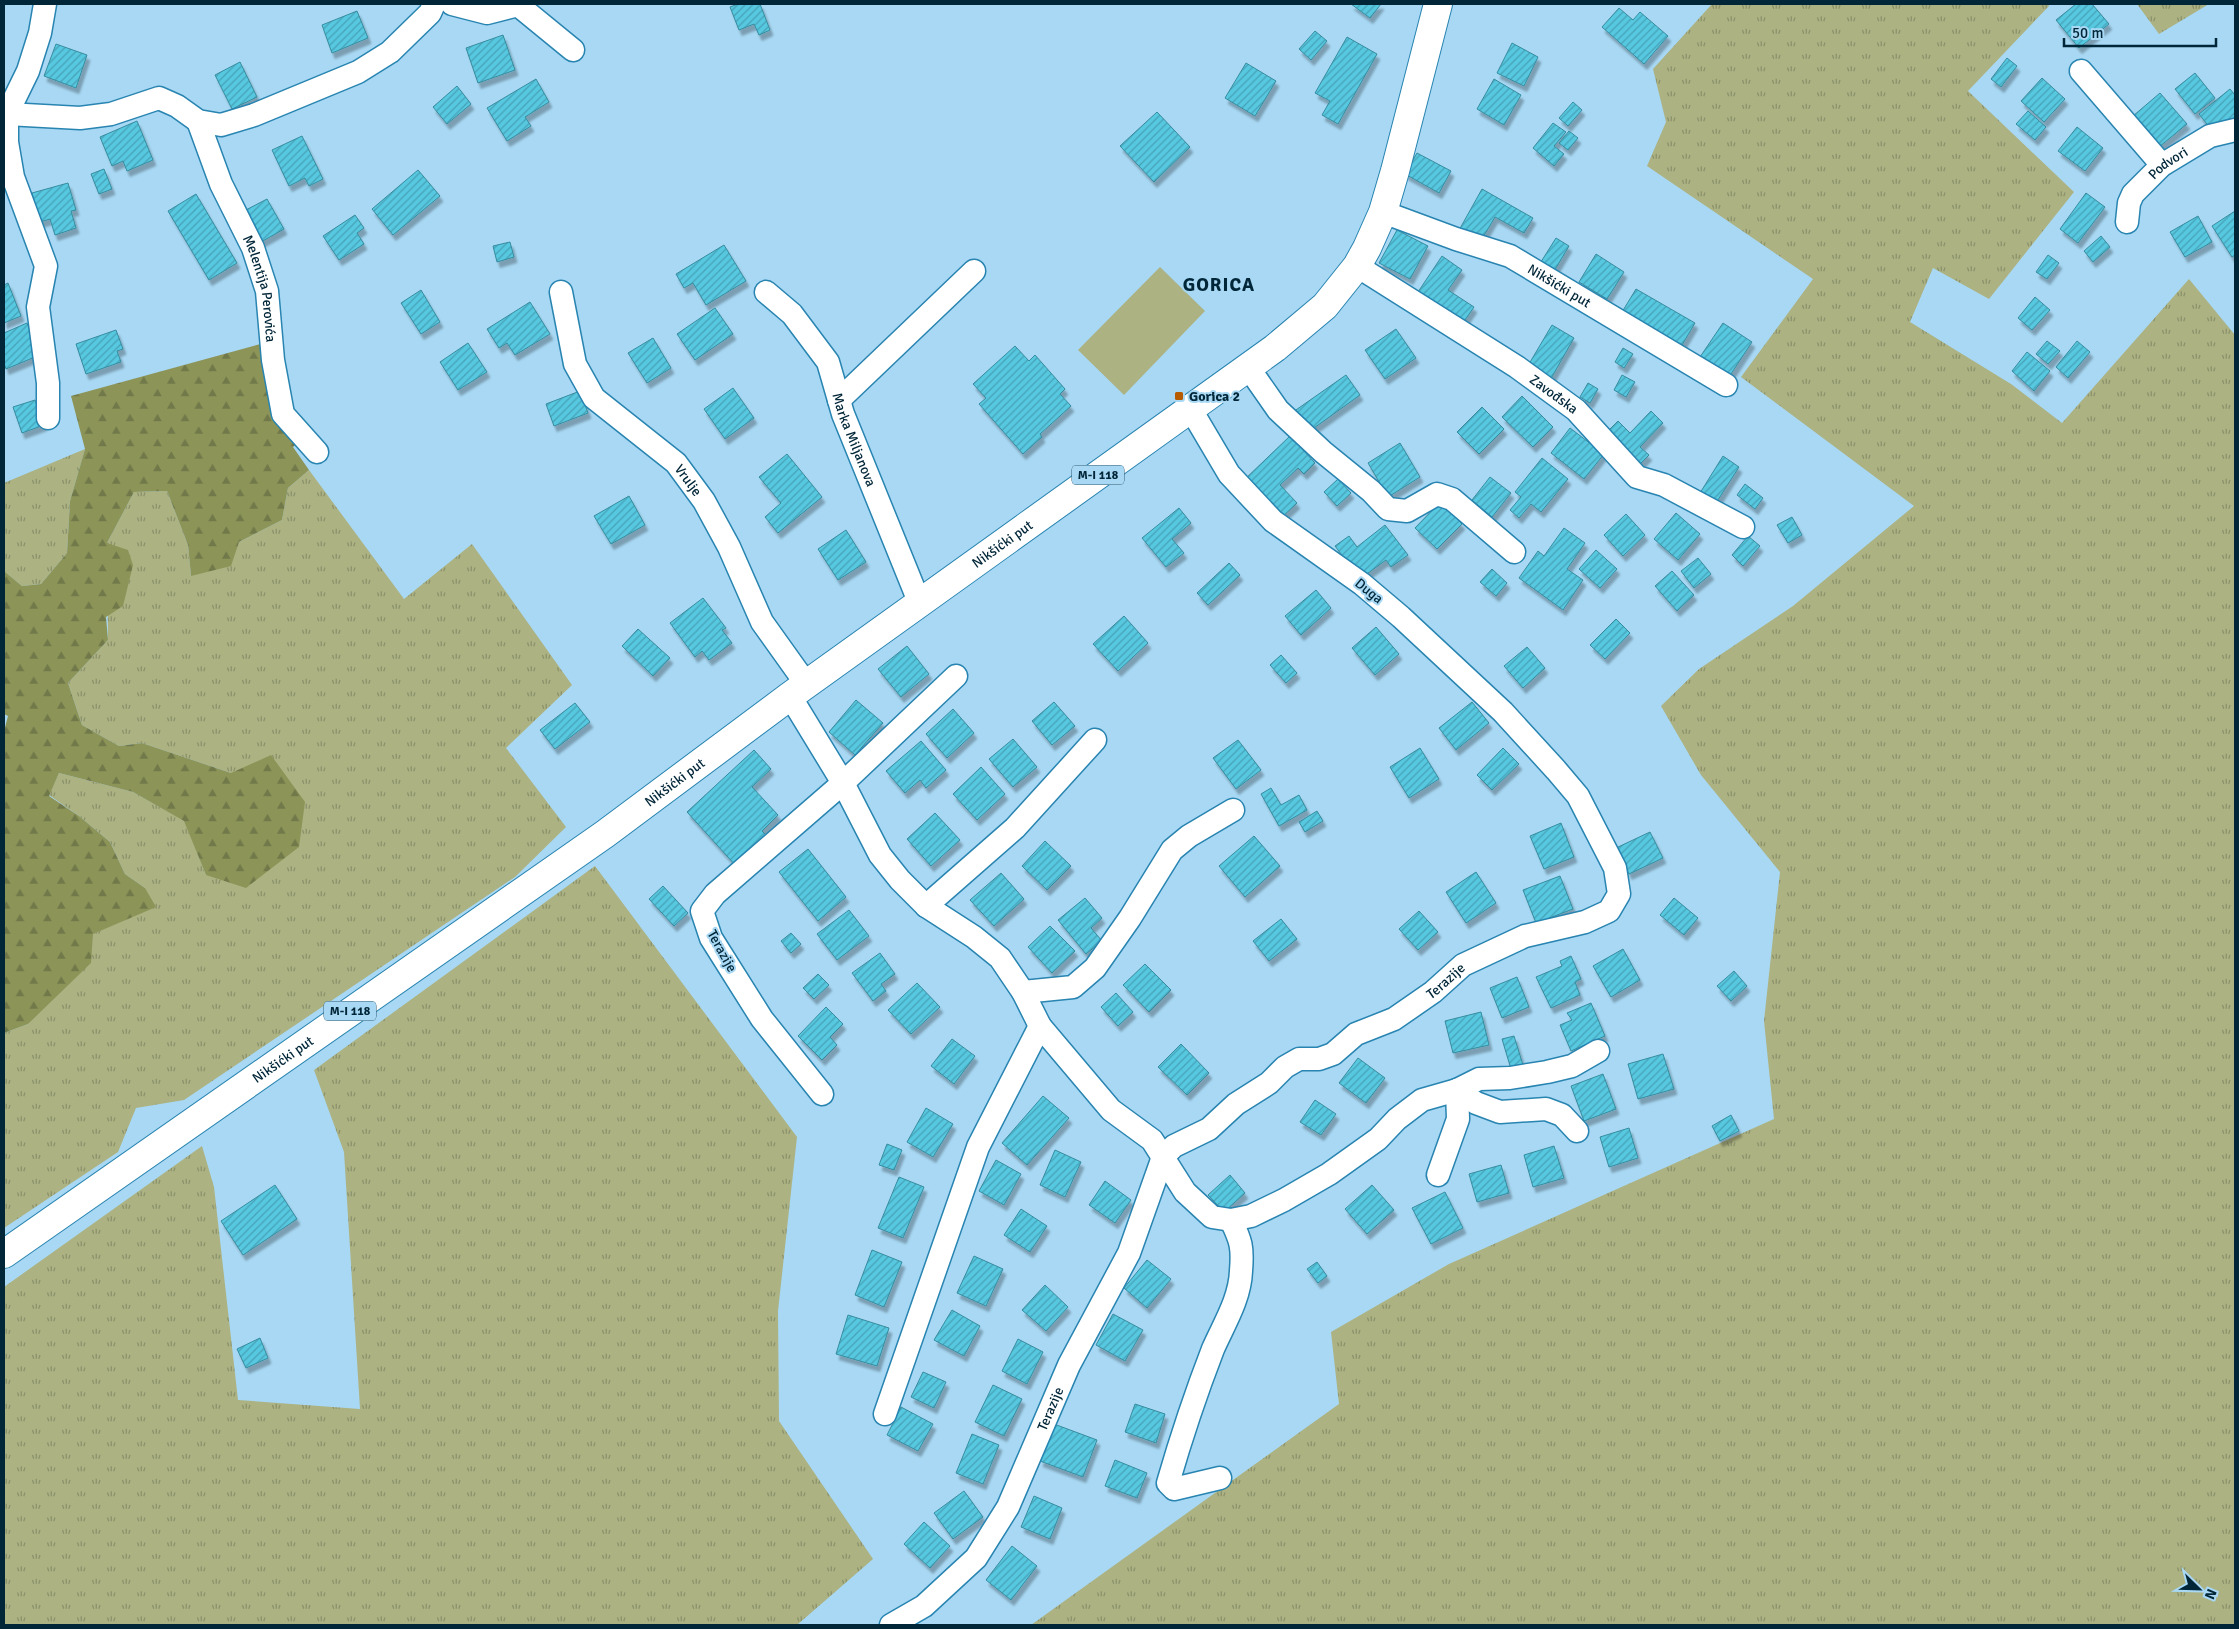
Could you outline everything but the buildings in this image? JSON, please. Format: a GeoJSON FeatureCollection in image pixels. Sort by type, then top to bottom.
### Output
{"type":"FeatureCollection","features":[{"type":"Feature","properties":{"kind":"main road","name":"Nikšićki put"},"geometry":{"type":"LineString","coordinates":[[4,1254],[605,834],[798,690],[1276,348],[1325,306],[1358,266],[1383,212],[1438,4]]}},
{"type":"Feature","properties":{"kind":"street"},"geometry":{"type":"LineString","coordinates":[[45,4],[40,33],[28,71],[7,114],[7,164],[46,266],[38,307],[48,383],[48,418]]}},
{"type":"Feature","properties":{"kind":"street"},"geometry":{"type":"LineString","coordinates":[[7,114],[80,118],[111,114],[160,98],[177,106],[198,121],[221,125],[254,115],[358,72],[390,52],[430,13],[434,4]]}},
{"type":"Feature","properties":{"kind":"street"},"geometry":{"type":"LineString","coordinates":[[452,4],[487,13],[518,5],[573,50]]}},
{"type":"Feature","properties":{"kind":"street"},"geometry":{"type":"LineString","coordinates":[[2081,71],[2162,166]]}},
{"type":"Feature","properties":{"kind":"street","name":"Melentija Perovića"},"geometry":{"type":"LineString","coordinates":[[198,121],[221,184],[254,248],[267,291],[273,360],[283,414],[316,452]]}},
{"type":"Feature","properties":{"kind":"street","name":"Podvori"},"geometry":{"type":"LineString","coordinates":[[2128,222],[2128,202],[2133,194],[2162,166],[2210,136],[2235,130]]}},
{"type":"Feature","properties":{"kind":"street","name":"Nikšićki put"},"geometry":{"type":"LineString","coordinates":[[1383,212],[1456,239],[1510,256],[1726,385]]}},
{"type":"Feature","properties":{"kind":"street","name":"Zavođska"},"geometry":{"type":"LineString","coordinates":[[1358,266],[1517,367],[1576,410],[1637,477],[1664,485],[1743,527]]}},
{"type":"Feature","properties":{"kind":"street"},"geometry":{"type":"LineString","coordinates":[[839,400],[974,272]]}},
{"type":"Feature","properties":{"kind":"street","name":"Vrulje"},"geometry":{"type":"LineString","coordinates":[[561,292],[575,364],[594,398],[676,463],[704,501],[725,540],[762,622],[798,690]]}},
{"type":"Feature","properties":{"kind":"street","name":"Marka Miljanova"},"geometry":{"type":"LineString","coordinates":[[766,292],[792,314],[828,362],[839,400],[920,604]]}},
{"type":"Feature","properties":{"kind":"street"},"geometry":{"type":"LineString","coordinates":[[1248,367],[1278,410],[1322,452],[1371,490],[1388,509],[1407,511],[1437,494],[1452,499],[1514,552]]}},
{"type":"Feature","properties":{"kind":"street","name":"Duga"},"geometry":{"type":"LineString","coordinates":[[1190,408],[1229,474],[1273,521],[1362,584],[1402,617],[1503,712],[1556,770]]}},
{"type":"Feature","properties":{"kind":"street","name":"Terazije"},"geometry":{"type":"LineString","coordinates":[[822,1094],[762,1019],[711,938],[702,911],[715,894],[843,784],[956,676]]}},
{"type":"Feature","properties":{"kind":"street"},"geometry":{"type":"LineString","coordinates":[[798,690],[843,784],[880,855],[900,880],[926,906],[974,937],[1000,958],[1023,992],[1040,1026],[1111,1110],[1152,1140],[1185,1192],[1212,1217],[1231,1220],[1251,1216],[1284,1200],[1329,1174],[1378,1139],[1397,1119],[1422,1100],[1457,1090],[1479,1079],[1519,1077],[1572,1066],[1598,1051]]}},
{"type":"Feature","properties":{"kind":"street"},"geometry":{"type":"LineString","coordinates":[[926,906],[1015,828],[1095,740]]}},
{"type":"Feature","properties":{"kind":"street","name":"Terazije"},"geometry":{"type":"LineString","coordinates":[[891,1625],[924,1606],[976,1558],[1008,1507],[1069,1365],[1130,1253],[1162,1157],[1174,1146],[1209,1128],[1236,1104],[1269,1084],[1285,1067],[1299,1059],[1319,1059],[1333,1054],[1356,1034],[1394,1019],[1433,992],[1463,965],[1525,936],[1585,922],[1609,910],[1619,894],[1614,868],[1578,796],[1556,770]]}},
{"type":"Feature","properties":{"kind":"street"},"geometry":{"type":"LineString","coordinates":[[1023,992],[1073,987],[1095,968],[1130,918],[1172,850],[1188,836],[1234,810]]}},
{"type":"Feature","properties":{"kind":"street"},"geometry":{"type":"LineString","coordinates":[[885,1414],[978,1146],[1040,1026]]}},
{"type":"Feature","properties":{"kind":"street"},"geometry":{"type":"LineString","coordinates":[[1457,1090],[1476,1103],[1500,1112],[1546,1109],[1562,1115],[1577,1131]]}},
{"type":"Feature","properties":{"kind":"street"},"geometry":{"type":"LineString","coordinates":[[1438,1175],[1458,1119],[1457,1090]]}},
{"type":"Feature","properties":{"kind":"street"},"geometry":{"type":"LineString","coordinates":[[1220,1478],[1174,1489],[1168,1483],[1206,1370],[1230,1316],[1241,1273],[1241,1241],[1231,1220]]}},
{"type":"Feature","properties":{"kind":"green space"},"geometry":{"type":"Polygon","coordinates":[[[1712,4],[2048,4],[2049,6],[1968,91],[2074,192],[1989,299],[1933,268],[1910,322],[2011,384],[2062,423],[2189,279],[2235,335],[2235,1625],[1031,1625],[1339,1404],[1331,1332],[1449,1264],[1774,1119],[1764,1021],[1780,872],[1701,775],[1661,706],[1699,669],[1793,606],[1914,506],[1741,377],[1813,279],[1647,166],[1666,122],[1653,69],[1712,4]]]}},
{"type":"Feature","properties":{"kind":"green space"},"geometry":{"type":"Polygon","coordinates":[[[2137,4],[2209,4],[2159,34],[2137,4]]]}},
{"type":"Feature","properties":{"kind":"green space"},"geometry":{"type":"Polygon","coordinates":[[[1160,267],[1205,311],[1124,395],[1078,350],[1160,267]]]}},
{"type":"Feature","properties":{"kind":"green space"},"geometry":{"type":"Polygon","coordinates":[[[271,341],[283,414],[304,437],[293,447],[309,470],[288,488],[282,520],[239,542],[231,566],[191,576],[188,545],[167,491],[134,492],[107,543],[128,550],[133,565],[123,606],[106,617],[108,640],[68,683],[82,725],[119,746],[142,743],[231,773],[271,755],[305,802],[299,847],[246,888],[206,875],[184,821],[133,792],[59,773],[49,796],[79,816],[110,842],[125,874],[145,888],[156,907],[93,934],[91,963],[28,1024],[4,1033],[4,731],[8,716],[4,714],[4,571],[22,586],[41,584],[67,553],[70,501],[85,449],[71,396],[271,341]]]}},
{"type":"Feature","properties":{"kind":"green space"},"geometry":{"type":"Polygon","coordinates":[[[85,449],[70,501],[67,553],[41,584],[22,586],[4,571],[4,483],[85,449]]]}},
{"type":"Feature","properties":{"kind":"green space"},"geometry":{"type":"Polygon","coordinates":[[[309,470],[404,599],[472,544],[572,685],[506,748],[566,827],[515,877],[184,1100],[136,1108],[118,1152],[4,1228],[4,1033],[28,1024],[93,934],[145,888],[125,874],[110,842],[79,816],[49,795],[59,773],[133,792],[185,821],[206,875],[231,773],[142,743],[119,746],[82,725],[68,683],[108,640],[107,543],[134,492],[167,491],[188,545],[191,576],[239,542],[282,520],[288,488],[309,470]]]}},
{"type":"Feature","properties":{"kind":"green space"},"geometry":{"type":"Polygon","coordinates":[[[595,866],[797,1137],[778,1311],[779,1421],[873,1559],[797,1625],[4,1625],[4,1287],[202,1146],[214,1187],[238,1400],[360,1409],[344,1152],[314,1070],[595,866]]]}},
{"type":"Feature","properties":{"kind":"place","name":"Gorica 2"},"geometry":{"type":"Point","coordinates":[1179,396]}},
{"type":"Feature","properties":{"kind":"district","name":"GORICA"},"geometry":{"type":"Point","coordinates":[1219,285]}}]}
